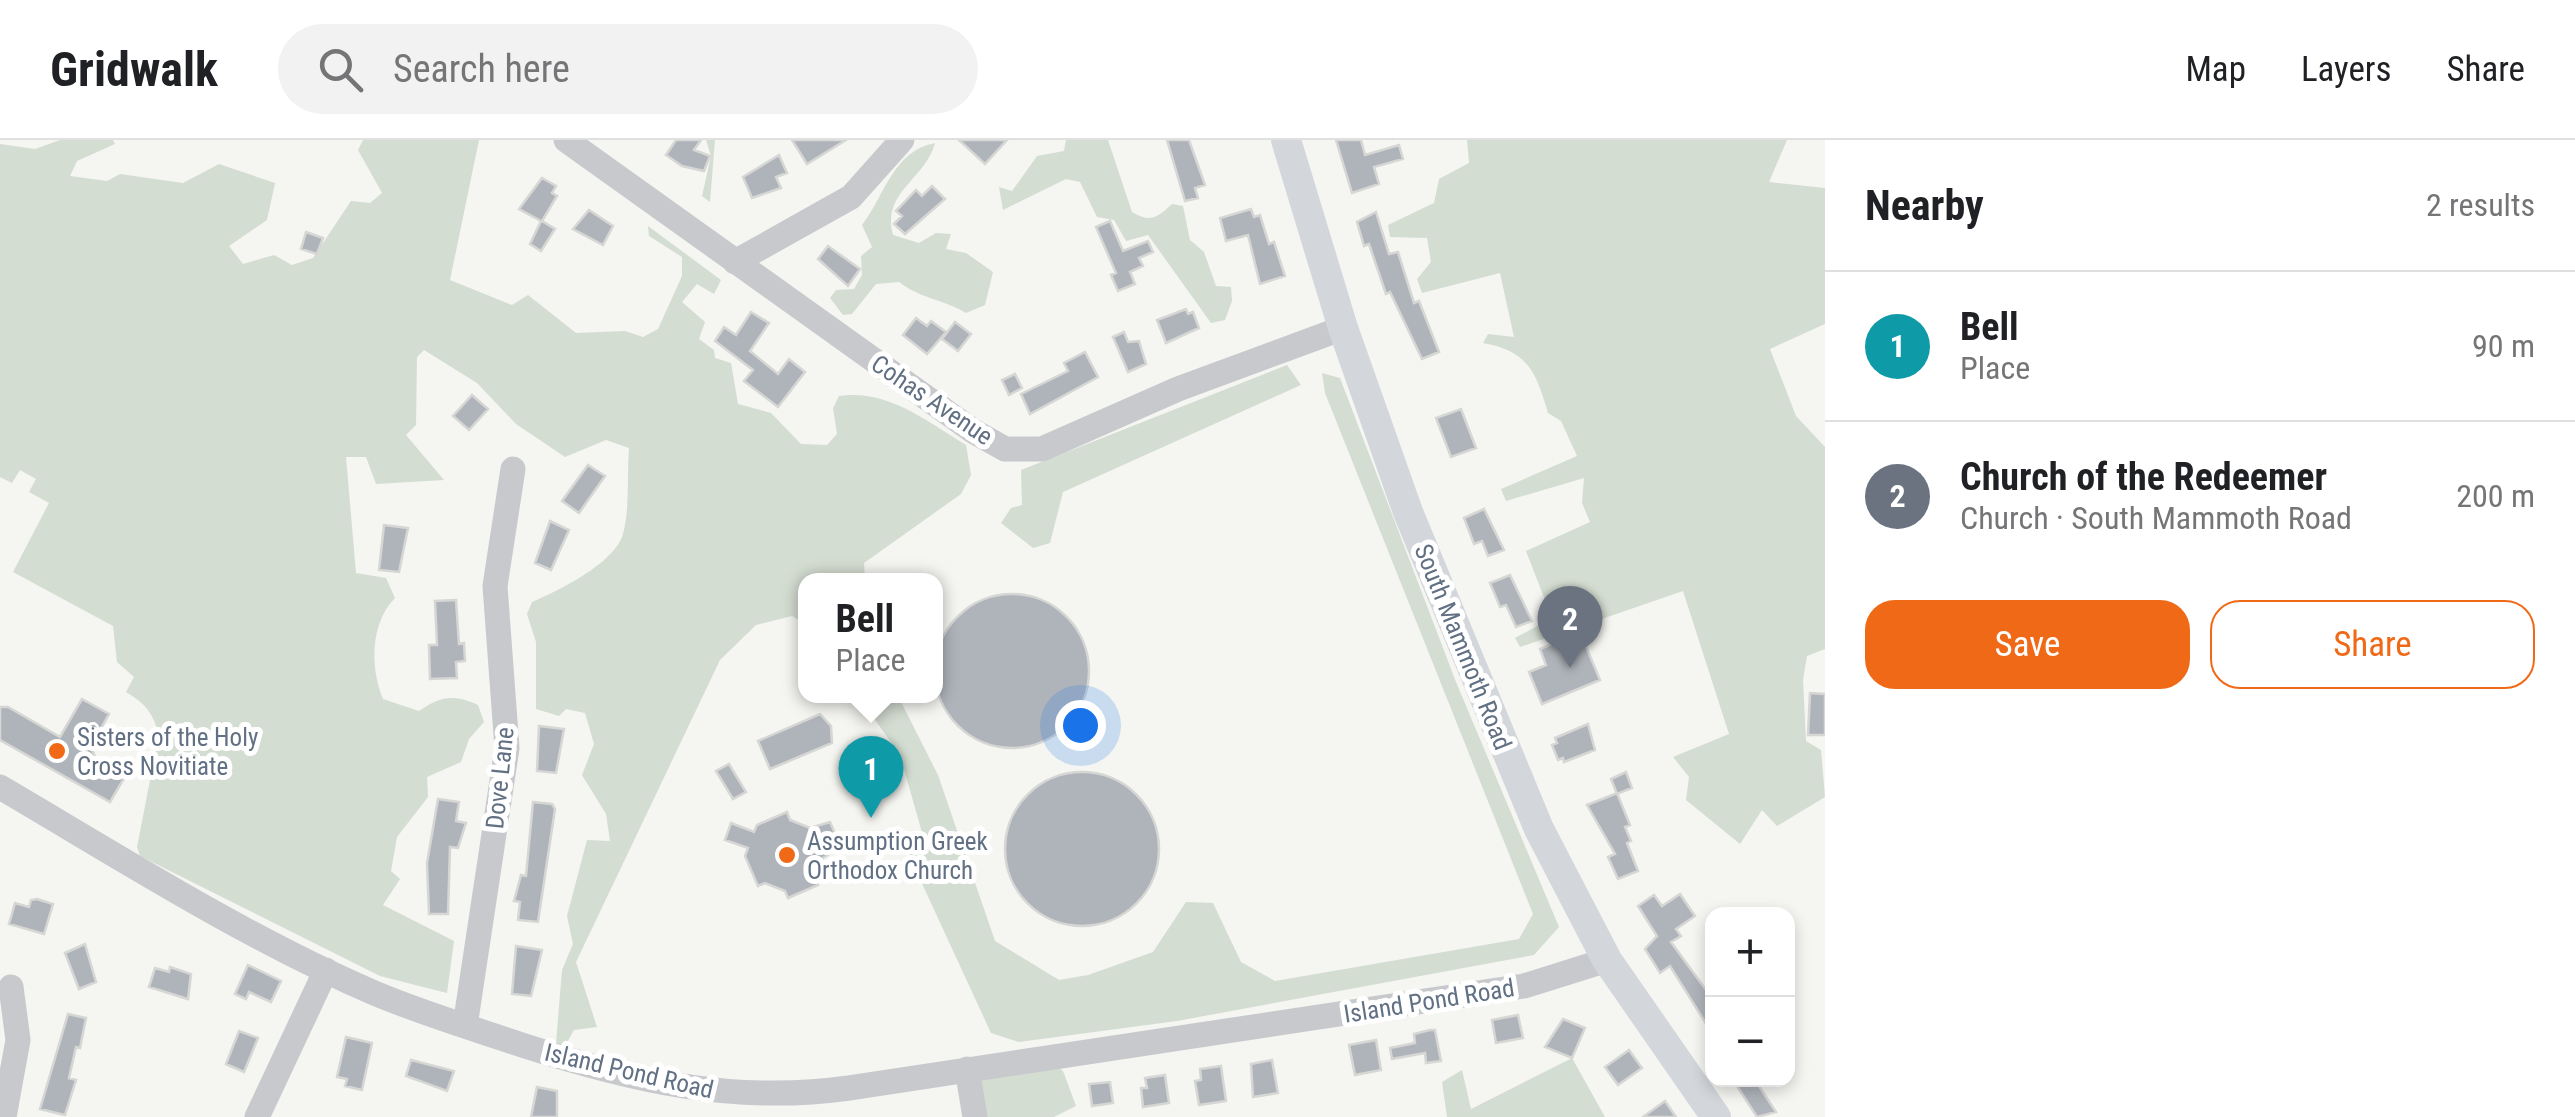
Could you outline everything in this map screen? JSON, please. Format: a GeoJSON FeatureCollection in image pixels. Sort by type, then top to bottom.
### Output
{"type":"FeatureCollection","features":[{"type":"Feature","properties":{"kind":"main road","name":"South Mammoth Road"},"geometry":{"type":"LineString","coordinates":[[1286,140],[1342,328],[1471,672],[1540,829],[1607,960],[1716,1117]]}},
{"type":"Feature","properties":{"kind":"street","name":"Cohas Avenue"},"geometry":{"type":"LineString","coordinates":[[567,140],[989,441],[1024,452],[1042,449],[1178,389],[1342,328]]}},
{"type":"Feature","properties":{"kind":"street"},"geometry":{"type":"LineString","coordinates":[[735,262],[851,197],[902,140]]}},
{"type":"Feature","properties":{"kind":"street","name":"Dove Lane"},"geometry":{"type":"LineString","coordinates":[[466,1026],[507,748],[495,586],[514,469]]}},
{"type":"Feature","properties":{"kind":"street","name":"Island Pond Road"},"geometry":{"type":"LineString","coordinates":[[0,787],[326,970],[466,1026],[707,1104],[791,1096],[1504,989],[1607,960]]}},
{"type":"Feature","properties":{"kind":"street"},"geometry":{"type":"LineString","coordinates":[[257,1117],[326,970]]}},
{"type":"Feature","properties":{"kind":"street"},"geometry":{"type":"LineString","coordinates":[[4,1117],[18,1040],[10,987]]}},
{"type":"Feature","properties":{"kind":"street"},"geometry":{"type":"LineString","coordinates":[[967,1069],[975,1117]]}},
{"type":"Feature","properties":{"kind":"shaded area"},"geometry":{"type":"Polygon","coordinates":[[[60,140],[113,140],[115,144],[77,161],[70,176],[107,181],[120,174],[183,183],[219,164],[275,183],[267,220],[229,246],[243,264],[274,255],[292,265],[313,258],[351,201],[370,203],[382,193],[358,150],[363,140],[479,140],[450,280],[512,305],[528,295],[576,333],[625,331],[643,337],[658,329],[682,276],[682,257],[649,236],[648,226],[721,280],[714,294],[697,284],[682,302],[705,322],[699,339],[714,350],[715,358],[731,363],[738,404],[771,413],[801,444],[827,445],[837,434],[833,408],[839,396],[874,397],[906,409],[966,445],[971,475],[961,494],[864,563],[865,573],[798,573],[798,619],[792,616],[756,625],[720,660],[576,962],[597,1027],[574,1030],[565,1046],[556,1043],[562,970],[573,944],[567,916],[587,840],[610,841],[606,814],[582,775],[594,744],[585,713],[566,709],[559,716],[536,709],[536,642],[527,614],[532,602],[584,575],[618,545],[627,513],[629,448],[606,440],[565,457],[516,424],[477,383],[424,350],[417,357],[416,425],[406,435],[444,480],[376,484],[366,457],[346,457],[356,573],[386,578],[395,598],[381,620],[375,646],[376,674],[383,699],[419,711],[441,700],[462,699],[478,705],[484,722],[469,739],[461,762],[427,777],[428,797],[397,837],[391,871],[400,879],[383,905],[454,941],[447,993],[380,976],[140,856],[137,847],[159,734],[147,709],[126,692],[134,677],[117,662],[113,626],[13,572],[49,503],[29,492],[36,479],[20,470],[12,483],[0,477],[0,144],[35,149],[60,140]]]}},
{"type":"Feature","properties":{"kind":"shaded area"},"geometry":{"type":"Polygon","coordinates":[[[706,140],[715,140],[710,202],[702,196],[711,156],[706,140]]]}},
{"type":"Feature","properties":{"kind":"shaded area"},"geometry":{"type":"Polygon","coordinates":[[[1066,140],[1108,140],[1132,212],[1149,218],[1172,204],[1183,206],[1190,240],[1204,252],[1216,286],[1231,287],[1232,301],[1225,320],[1211,323],[1148,235],[1126,241],[1114,220],[1097,217],[1080,182],[1066,179],[1003,210],[999,187],[1012,191],[1037,156],[1064,151],[1066,140]]]}},
{"type":"Feature","properties":{"kind":"shaded area"},"geometry":{"type":"Polygon","coordinates":[[[1467,140],[1787,140],[1769,182],[1825,188],[1825,324],[1770,349],[1796,416],[1825,447],[1825,649],[1807,656],[1803,680],[1806,741],[1821,750],[1825,797],[1777,826],[1762,810],[1740,844],[1686,800],[1689,777],[1673,757],[1729,734],[1683,591],[1520,647],[1515,638],[1552,618],[1526,551],[1590,522],[1582,503],[1584,478],[1506,501],[1501,489],[1577,456],[1561,421],[1548,413],[1528,366],[1510,352],[1483,343],[1488,334],[1514,337],[1500,273],[1422,293],[1417,279],[1431,262],[1427,238],[1390,237],[1388,225],[1434,203],[1439,179],[1469,163],[1467,140]]]}},
{"type":"Feature","properties":{"kind":"shaded area"},"geometry":{"type":"Polygon","coordinates":[[[935,143],[923,167],[898,197],[891,220],[893,235],[919,243],[936,233],[951,234],[946,249],[966,253],[993,272],[985,305],[966,313],[899,282],[876,284],[852,314],[843,315],[830,298],[836,290],[854,289],[862,275],[861,256],[872,247],[862,225],[900,165],[909,155],[935,143]]]}},
{"type":"Feature","properties":{"kind":"shaded area"},"geometry":{"type":"Polygon","coordinates":[[[1287,365],[1301,385],[1063,492],[1050,543],[1033,548],[1001,523],[1011,508],[1022,505],[1021,470],[1287,365]]]}},
{"type":"Feature","properties":{"kind":"shaded area"},"geometry":{"type":"Polygon","coordinates":[[[1322,373],[1340,378],[1456,682],[1559,927],[1534,955],[1177,1021],[1019,1042],[991,1033],[907,851],[923,836],[900,755],[863,703],[902,703],[938,775],[995,941],[1059,980],[1088,975],[1153,952],[1186,902],[1213,903],[1241,962],[1275,981],[1519,939],[1533,914],[1325,393],[1322,373]]]}},
{"type":"Feature","properties":{"kind":"shaded area"},"geometry":{"type":"Polygon","coordinates":[[[1044,1057],[1063,1071],[1076,1106],[1054,1117],[975,1117],[967,1069],[1044,1057]]]}},
{"type":"Feature","properties":{"kind":"shaded area"},"geometry":{"type":"Polygon","coordinates":[[[1572,1058],[1605,1117],[1447,1117],[1442,1082],[1462,1070],[1471,1109],[1572,1058]]]}},
{"type":"Feature","properties":{"kind":"building"},"geometry":{"type":"Polygon","coordinates":[[[676,140],[701,140],[694,150],[710,156],[704,171],[682,166],[666,155],[676,140]]]}},
{"type":"Feature","properties":{"kind":"building"},"geometry":{"type":"Polygon","coordinates":[[[792,140],[846,140],[807,164],[792,140]]]}},
{"type":"Feature","properties":{"kind":"building"},"geometry":{"type":"Polygon","coordinates":[[[959,140],[1007,140],[985,164],[959,140]]]}},
{"type":"Feature","properties":{"kind":"building"},"geometry":{"type":"Polygon","coordinates":[[[1167,140],[1189,140],[1205,185],[1195,188],[1198,198],[1185,201],[1167,140]]]}},
{"type":"Feature","properties":{"kind":"building"},"geometry":{"type":"Polygon","coordinates":[[[1336,140],[1361,140],[1365,155],[1399,145],[1403,159],[1374,167],[1379,184],[1352,193],[1336,140]]]}},
{"type":"Feature","properties":{"kind":"building"},"geometry":{"type":"Polygon","coordinates":[[[779,155],[787,173],[776,177],[781,188],[752,198],[743,177],[779,155]]]}},
{"type":"Feature","properties":{"kind":"building"},"geometry":{"type":"Polygon","coordinates":[[[542,178],[556,186],[552,193],[557,196],[542,221],[555,229],[541,251],[530,244],[541,221],[519,209],[542,178]]]}},
{"type":"Feature","properties":{"kind":"building"},"geometry":{"type":"Polygon","coordinates":[[[932,186],[945,199],[905,234],[894,224],[902,216],[896,211],[916,190],[922,196],[932,186]]]}},
{"type":"Feature","properties":{"kind":"building"},"geometry":{"type":"Polygon","coordinates":[[[1251,209],[1254,217],[1260,215],[1269,244],[1274,242],[1285,276],[1260,284],[1248,235],[1226,241],[1220,218],[1251,209]]]}},
{"type":"Feature","properties":{"kind":"building"},"geometry":{"type":"Polygon","coordinates":[[[589,210],[613,226],[603,245],[573,229],[589,210]]]}},
{"type":"Feature","properties":{"kind":"building"},"geometry":{"type":"Polygon","coordinates":[[[1376,212],[1389,254],[1398,252],[1414,303],[1419,301],[1439,352],[1422,359],[1390,292],[1386,294],[1369,244],[1364,246],[1357,222],[1376,212]]]}},
{"type":"Feature","properties":{"kind":"building"},"geometry":{"type":"Polygon","coordinates":[[[1110,221],[1123,251],[1148,241],[1153,252],[1139,258],[1143,266],[1130,272],[1135,284],[1118,291],[1111,275],[1116,273],[1096,227],[1110,221]]]}},
{"type":"Feature","properties":{"kind":"building"},"geometry":{"type":"Polygon","coordinates":[[[306,232],[323,238],[317,254],[301,249],[306,232]]]}},
{"type":"Feature","properties":{"kind":"building"},"geometry":{"type":"Polygon","coordinates":[[[828,246],[860,269],[848,286],[818,259],[828,246]]]}},
{"type":"Feature","properties":{"kind":"building"},"geometry":{"type":"Polygon","coordinates":[[[1186,309],[1188,314],[1193,312],[1199,328],[1166,343],[1157,320],[1186,309]]]}},
{"type":"Feature","properties":{"kind":"building"},"geometry":{"type":"Polygon","coordinates":[[[751,312],[769,323],[750,351],[778,374],[789,359],[805,372],[778,407],[744,381],[753,370],[715,341],[724,327],[736,335],[751,312]]]}},
{"type":"Feature","properties":{"kind":"building"},"geometry":{"type":"Polygon","coordinates":[[[916,318],[927,326],[931,321],[946,332],[927,354],[903,335],[916,318]]]}},
{"type":"Feature","properties":{"kind":"building"},"geometry":{"type":"Polygon","coordinates":[[[955,322],[971,334],[958,351],[942,339],[955,322]]]}},
{"type":"Feature","properties":{"kind":"building"},"geometry":{"type":"Polygon","coordinates":[[[1124,332],[1128,342],[1139,341],[1146,364],[1128,372],[1113,337],[1124,332]]]}},
{"type":"Feature","properties":{"kind":"building"},"geometry":{"type":"Polygon","coordinates":[[[1085,352],[1098,377],[1030,414],[1021,394],[1068,371],[1064,363],[1085,352]]]}},
{"type":"Feature","properties":{"kind":"building"},"geometry":{"type":"Polygon","coordinates":[[[1015,374],[1022,388],[1009,395],[1002,380],[1015,374]]]}},
{"type":"Feature","properties":{"kind":"building"},"geometry":{"type":"Polygon","coordinates":[[[472,395],[488,409],[469,430],[453,416],[472,395]]]}},
{"type":"Feature","properties":{"kind":"building"},"geometry":{"type":"Polygon","coordinates":[[[1461,409],[1476,448],[1451,457],[1436,418],[1461,409]]]}},
{"type":"Feature","properties":{"kind":"building"},"geometry":{"type":"Polygon","coordinates":[[[588,465],[605,476],[579,513],[562,501],[588,465]]]}},
{"type":"Feature","properties":{"kind":"building"},"geometry":{"type":"Polygon","coordinates":[[[1484,509],[1504,550],[1488,556],[1482,541],[1474,544],[1464,518],[1484,509]]]}},
{"type":"Feature","properties":{"kind":"building"},"geometry":{"type":"Polygon","coordinates":[[[550,521],[569,530],[551,570],[535,563],[550,521]]]}},
{"type":"Feature","properties":{"kind":"building"},"geometry":{"type":"Polygon","coordinates":[[[384,525],[408,528],[399,572],[379,570],[384,525]]]}},
{"type":"Feature","properties":{"kind":"building"},"geometry":{"type":"Polygon","coordinates":[[[1510,575],[1532,621],[1516,627],[1506,605],[1500,607],[1490,583],[1510,575]]]}},
{"type":"Feature","properties":{"kind":"building"},"geometry":{"type":"Polygon","coordinates":[[[997,595],[1027,595],[1055,607],[1076,628],[1088,656],[1088,686],[1076,714],[1055,735],[1027,747],[997,747],[982,742],[957,726],[942,703],[943,637],[957,616],[997,595]]]}},
{"type":"Feature","properties":{"kind":"building"},"geometry":{"type":"Polygon","coordinates":[[[456,600],[459,644],[464,643],[465,661],[456,662],[457,678],[430,679],[429,645],[437,645],[435,601],[456,600]]]}},
{"type":"Feature","properties":{"kind":"building"},"geometry":{"type":"Polygon","coordinates":[[[1580,632],[1600,680],[1542,704],[1529,672],[1546,665],[1540,649],[1580,632]]]}},
{"type":"Feature","properties":{"kind":"building"},"geometry":{"type":"Polygon","coordinates":[[[1810,693],[1825,694],[1825,735],[1808,735],[1810,693]]]}},
{"type":"Feature","properties":{"kind":"building","name":"Sisters of the Holy Cross Novitiate"},"geometry":{"type":"Polygon","coordinates":[[[82,699],[109,714],[91,746],[95,757],[126,775],[110,802],[0,740],[0,707],[8,707],[60,737],[82,699]]]}},
{"type":"Feature","properties":{"kind":"building"},"geometry":{"type":"Polygon","coordinates":[[[820,714],[831,726],[832,743],[770,769],[758,741],[820,714]]]}},
{"type":"Feature","properties":{"kind":"building"},"geometry":{"type":"Polygon","coordinates":[[[1588,724],[1595,750],[1564,762],[1563,758],[1558,760],[1552,745],[1557,743],[1555,738],[1588,724]]]}},
{"type":"Feature","properties":{"kind":"building"},"geometry":{"type":"Polygon","coordinates":[[[539,726],[564,729],[556,773],[537,771],[539,726]]]}},
{"type":"Feature","properties":{"kind":"building"},"geometry":{"type":"Polygon","coordinates":[[[729,764],[746,792],[733,799],[716,771],[729,764]]]}},
{"type":"Feature","properties":{"kind":"building"},"geometry":{"type":"Polygon","coordinates":[[[1082,772],[1112,778],[1137,794],[1153,819],[1159,849],[1153,879],[1137,904],[1112,920],[1082,926],[1052,920],[1027,904],[1011,879],[1005,849],[1011,819],[1027,794],[1052,778],[1082,772]]]}},
{"type":"Feature","properties":{"kind":"building"},"geometry":{"type":"Polygon","coordinates":[[[1626,772],[1632,788],[1617,794],[1611,779],[1626,772]]]}},
{"type":"Feature","properties":{"kind":"building"},"geometry":{"type":"Polygon","coordinates":[[[1617,793],[1630,825],[1625,827],[1631,841],[1627,843],[1638,871],[1618,879],[1608,857],[1615,854],[1587,805],[1617,793]]]}},
{"type":"Feature","properties":{"kind":"building"},"geometry":{"type":"Polygon","coordinates":[[[438,799],[459,802],[456,821],[466,823],[458,848],[450,847],[448,914],[429,914],[427,863],[438,799]]]}},
{"type":"Feature","properties":{"kind":"building"},"geometry":{"type":"Polygon","coordinates":[[[533,802],[552,804],[555,809],[538,922],[518,920],[520,902],[514,901],[521,875],[526,876],[533,802]]]}},
{"type":"Feature","properties":{"kind":"building","name":"Assumption Greek Orthodox Church"},"geometry":{"type":"Polygon","coordinates":[[[787,812],[790,820],[810,828],[830,822],[841,847],[823,858],[815,877],[818,885],[788,898],[785,891],[765,883],[758,886],[745,856],[748,848],[725,840],[731,823],[754,832],[757,825],[787,812]]]}},
{"type":"Feature","properties":{"kind":"building"},"geometry":{"type":"Polygon","coordinates":[[[1680,894],[1695,916],[1676,929],[1681,936],[1671,942],[1705,989],[1705,1022],[1670,966],[1660,973],[1645,949],[1657,936],[1638,906],[1654,895],[1662,906],[1680,894]]]}},
{"type":"Feature","properties":{"kind":"building"},"geometry":{"type":"Polygon","coordinates":[[[31,900],[53,904],[44,934],[9,924],[15,903],[29,907],[31,900]]]}},
{"type":"Feature","properties":{"kind":"building"},"geometry":{"type":"Polygon","coordinates":[[[85,944],[96,982],[79,989],[65,953],[85,944]]]}},
{"type":"Feature","properties":{"kind":"building"},"geometry":{"type":"Polygon","coordinates":[[[516,946],[542,950],[531,996],[512,994],[516,946]]]}},
{"type":"Feature","properties":{"kind":"building"},"geometry":{"type":"Polygon","coordinates":[[[248,965],[281,981],[271,1002],[249,992],[246,999],[235,994],[248,965]]]}},
{"type":"Feature","properties":{"kind":"building"},"geometry":{"type":"Polygon","coordinates":[[[170,967],[191,974],[188,999],[149,987],[155,968],[169,972],[170,967]]]}},
{"type":"Feature","properties":{"kind":"building"},"geometry":{"type":"Polygon","coordinates":[[[68,1014],[86,1018],[69,1078],[76,1080],[65,1115],[40,1109],[68,1014]]]}},
{"type":"Feature","properties":{"kind":"building"},"geometry":{"type":"Polygon","coordinates":[[[1518,1015],[1523,1038],[1496,1043],[1492,1020],[1518,1015]]]}},
{"type":"Feature","properties":{"kind":"building"},"geometry":{"type":"Polygon","coordinates":[[[1563,1019],[1585,1028],[1572,1058],[1545,1047],[1563,1019]]]}},
{"type":"Feature","properties":{"kind":"building"},"geometry":{"type":"Polygon","coordinates":[[[1435,1030],[1441,1061],[1426,1063],[1425,1053],[1392,1059],[1390,1048],[1415,1043],[1414,1034],[1435,1030]]]}},
{"type":"Feature","properties":{"kind":"building"},"geometry":{"type":"Polygon","coordinates":[[[239,1031],[258,1038],[244,1072],[226,1064],[239,1031]]]}},
{"type":"Feature","properties":{"kind":"building"},"geometry":{"type":"Polygon","coordinates":[[[346,1037],[372,1043],[362,1090],[345,1086],[347,1079],[337,1077],[346,1037]]]}},
{"type":"Feature","properties":{"kind":"building"},"geometry":{"type":"Polygon","coordinates":[[[1376,1040],[1381,1070],[1355,1075],[1349,1045],[1376,1040]]]}},
{"type":"Feature","properties":{"kind":"building"},"geometry":{"type":"Polygon","coordinates":[[[1629,1050],[1642,1068],[1618,1085],[1605,1067],[1629,1050]]]}},
{"type":"Feature","properties":{"kind":"building"},"geometry":{"type":"Polygon","coordinates":[[[411,1060],[454,1071],[447,1091],[406,1076],[411,1060]]]}},
{"type":"Feature","properties":{"kind":"building"},"geometry":{"type":"Polygon","coordinates":[[[1272,1060],[1278,1093],[1253,1097],[1251,1064],[1272,1060]]]}},
{"type":"Feature","properties":{"kind":"building"},"geometry":{"type":"Polygon","coordinates":[[[1221,1066],[1226,1101],[1199,1105],[1195,1081],[1201,1080],[1200,1069],[1221,1066]]]}},
{"type":"Feature","properties":{"kind":"building"},"geometry":{"type":"Polygon","coordinates":[[[1165,1075],[1169,1103],[1143,1107],[1141,1088],[1147,1088],[1145,1078],[1165,1075]]]}},
{"type":"Feature","properties":{"kind":"building"},"geometry":{"type":"Polygon","coordinates":[[[1110,1082],[1113,1103],[1092,1106],[1089,1084],[1110,1082]]]}},
{"type":"Feature","properties":{"kind":"building"},"geometry":{"type":"Polygon","coordinates":[[[537,1087],[557,1091],[557,1117],[531,1117],[537,1087]]]}},
{"type":"Feature","properties":{"kind":"building"},"geometry":{"type":"Polygon","coordinates":[[[1738,1087],[1760,1087],[1776,1112],[1757,1117],[1738,1087]]]}},
{"type":"Feature","properties":{"kind":"building"},"geometry":{"type":"Polygon","coordinates":[[[1665,1101],[1676,1117],[1643,1117],[1665,1101]]]}},
{"type":"Feature","properties":{"kind":"place","name":"Church of the Redeemer"},"geometry":{"type":"Point","coordinates":[1570,668]}},
{"type":"Feature","properties":{"kind":"place","name":"Sisters of the Holy Cross Novitiate"},"geometry":{"type":"Point","coordinates":[57,751]}},
{"type":"Feature","properties":{"kind":"place","name":"Bell"},"geometry":{"type":"Point","coordinates":[871,818]}},
{"type":"Feature","properties":{"kind":"place","name":"Assumption Greek Orthodox Church"},"geometry":{"type":"Point","coordinates":[787,855]}}]}
